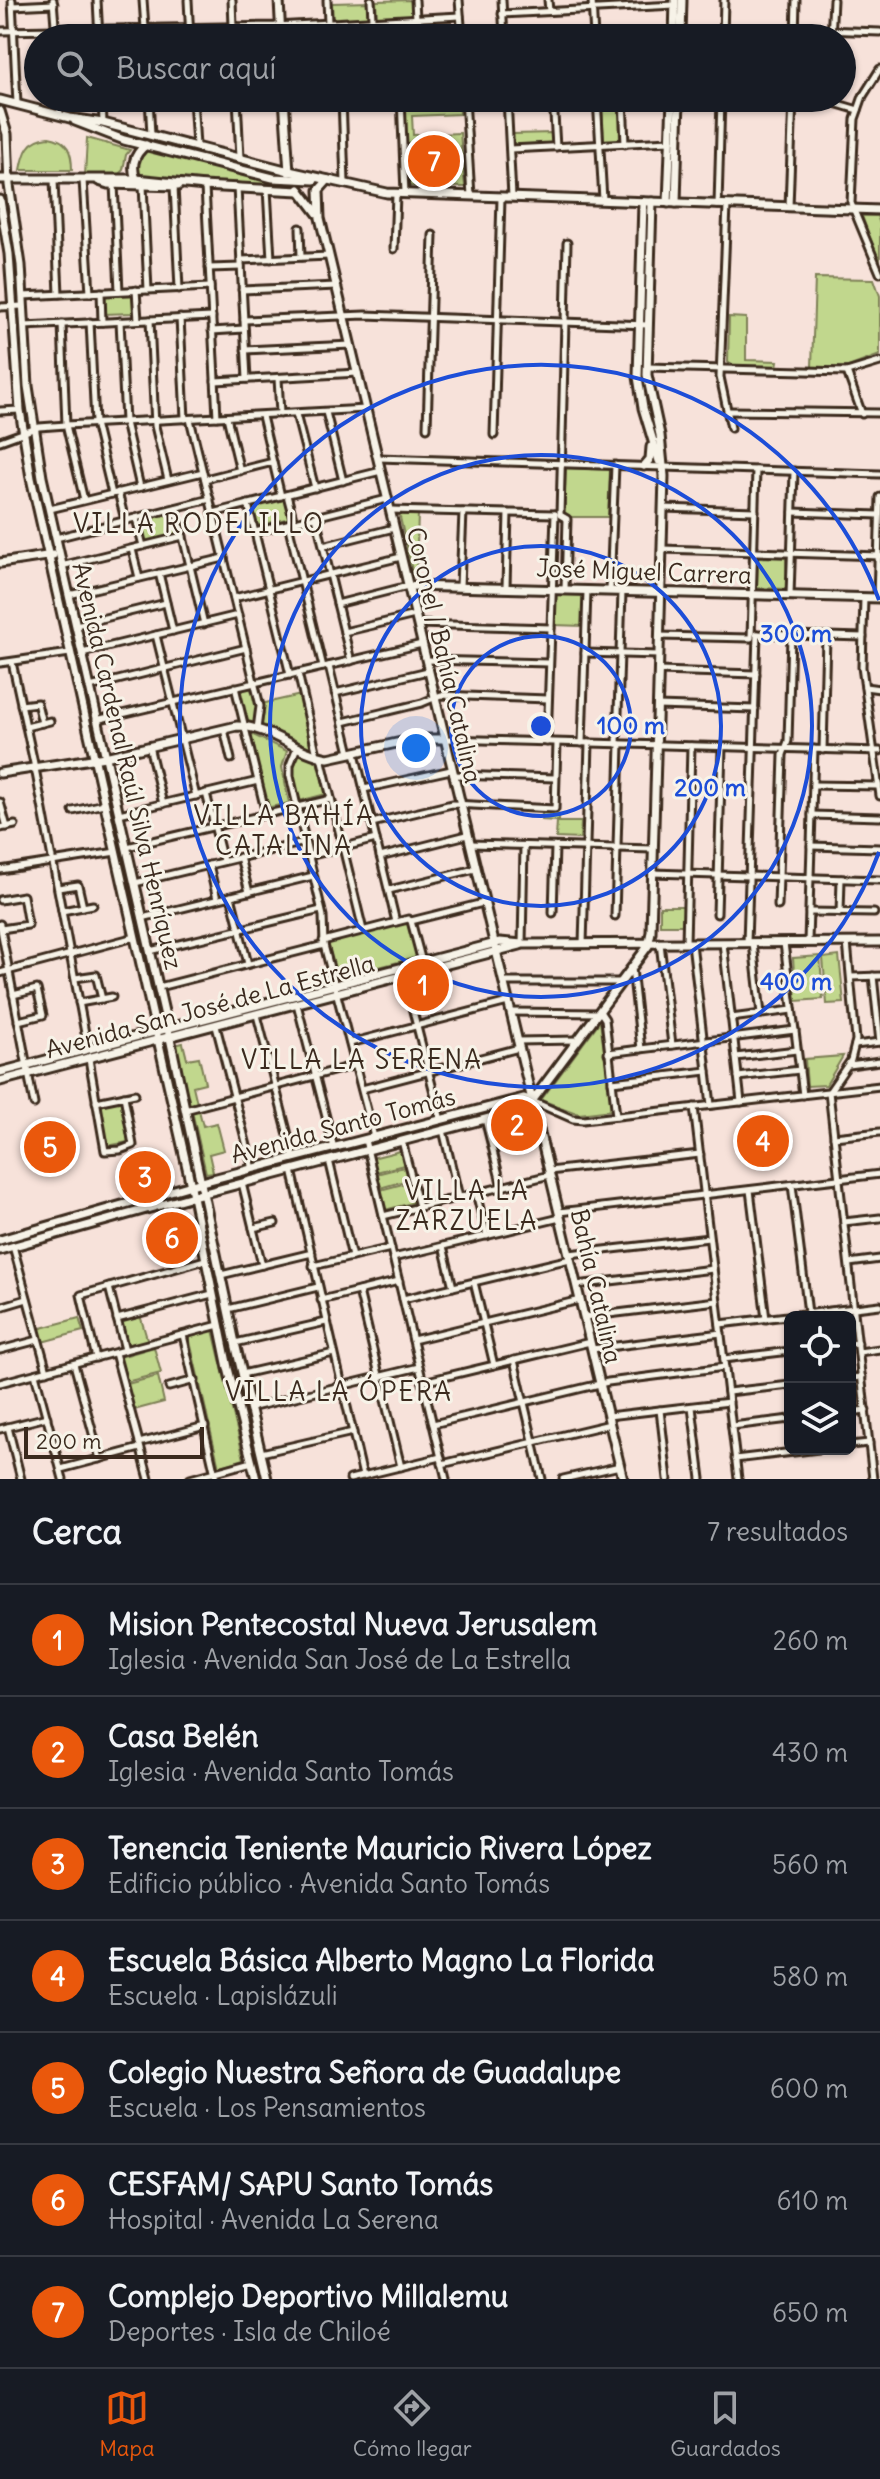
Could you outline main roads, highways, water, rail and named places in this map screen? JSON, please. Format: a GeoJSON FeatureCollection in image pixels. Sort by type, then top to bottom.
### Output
{"type":"FeatureCollection","features":[{"type":"Feature","properties":{"kind":"main road"},"geometry":{"type":"LineString","coordinates":[[279,0],[280,24]]}},
{"type":"Feature","properties":{"kind":"main road"},"geometry":{"type":"LineString","coordinates":[[675,24],[677,2]]}},
{"type":"Feature","properties":{"kind":"main road"},"geometry":{"type":"LineString","coordinates":[[677,2],[679,24]]}},
{"type":"Feature","properties":{"kind":"main road"},"geometry":{"type":"LineString","coordinates":[[0,100],[24,106]]}},
{"type":"Feature","properties":{"kind":"main road"},"geometry":{"type":"LineString","coordinates":[[5,125],[9,113],[20,105]]}},
{"type":"Feature","properties":{"kind":"main road","name":"Avenida Cardenal Raúl Silva Henríquez"},"geometry":{"type":"LineString","coordinates":[[0,111],[5,125],[7,152],[4,179],[19,246],[33,430],[58,554],[170,1038],[267,1479]]}},
{"type":"Feature","properties":{"kind":"main road"},"geometry":{"type":"LineString","coordinates":[[48,112],[396,194],[879,212]]}},
{"type":"Feature","properties":{"kind":"main road"},"geometry":{"type":"LineString","coordinates":[[285,112],[292,181],[320,218]]}},
{"type":"Feature","properties":{"kind":"main road"},"geometry":{"type":"LineString","coordinates":[[671,112],[672,203]]}},
{"type":"Feature","properties":{"kind":"main road"},"geometry":{"type":"LineString","coordinates":[[672,203],[678,112]]}},
{"type":"Feature","properties":{"kind":"main road"},"geometry":{"type":"LineString","coordinates":[[70,118],[94,130],[145,145],[292,181],[328,180]]}},
{"type":"Feature","properties":{"kind":"main road"},"geometry":{"type":"LineString","coordinates":[[139,183],[133,168],[135,157],[145,145],[167,139]]}},
{"type":"Feature","properties":{"kind":"main road"},"geometry":{"type":"LineString","coordinates":[[0,161],[7,152]]}},
{"type":"Feature","properties":{"kind":"main road"},"geometry":{"type":"LineString","coordinates":[[117,182],[133,168]]}},
{"type":"Feature","properties":{"kind":"main road"},"geometry":{"type":"LineString","coordinates":[[4,179],[96,180],[300,191]]}},
{"type":"Feature","properties":{"kind":"main road"},"geometry":{"type":"LineString","coordinates":[[320,218],[319,190],[328,180]]}},
{"type":"Feature","properties":{"kind":"main road"},"geometry":{"type":"LineString","coordinates":[[139,183],[205,186]]}},
{"type":"Feature","properties":{"kind":"main road","name":"Avenida Cardenal Raúl Silva Henríquez"},"geometry":{"type":"LineString","coordinates":[[0,200],[7,232],[8,275],[23,433],[48,556],[159,1040],[212,1294],[256,1479]]}},
{"type":"Feature","properties":{"kind":"main road"},"geometry":{"type":"LineString","coordinates":[[648,202],[641,397],[663,467]]}},
{"type":"Feature","properties":{"kind":"main road","name":"Coronel / Bahía Catalina"},"geometry":{"type":"LineString","coordinates":[[320,218],[532,1101]]}},
{"type":"Feature","properties":{"kind":"main road"},"geometry":{"type":"LineString","coordinates":[[532,1101],[649,943],[663,467],[660,435],[643,367]]}},
{"type":"Feature","properties":{"kind":"main road"},"geometry":{"type":"LineString","coordinates":[[644,466],[650,459],[652,440]]}},
{"type":"Feature","properties":{"kind":"main road"},"geometry":{"type":"LineString","coordinates":[[0,563],[58,554]]}},
{"type":"Feature","properties":{"kind":"main road","name":"José Miguel Carrera"},"geometry":{"type":"LineString","coordinates":[[408,586],[878,598]]}},
{"type":"Feature","properties":{"kind":"main road"},"geometry":{"type":"LineString","coordinates":[[0,773],[105,757],[224,728],[245,726],[331,758],[415,739],[444,739]]}},
{"type":"Feature","properties":{"kind":"main road","name":"Avenida San José de La Estrella"},"geometry":{"type":"LineString","coordinates":[[0,1081],[88,1049],[167,1028],[404,976],[494,948],[505,941],[522,944],[880,942]]}},
{"type":"Feature","properties":{"kind":"main road","name":"Avenida San José de La Estrella"},"geometry":{"type":"LineString","coordinates":[[0,1072],[89,1059],[297,1004],[422,962],[494,948]]}},
{"type":"Feature","properties":{"kind":"main road","name":"Avenida Santo Tomás"},"geometry":{"type":"LineString","coordinates":[[0,1240],[203,1188],[253,1169],[374,1137],[524,1098],[532,1101],[527,1108],[242,1183],[203,1188]]}},
{"type":"Feature","properties":{"kind":"main road","name":"Bahía Catalina"},"geometry":{"type":"LineString","coordinates":[[532,1101],[623,1479]]}},
{"type":"Feature","properties":{"kind":"main road","name":"Avenida Santo Tomás"},"geometry":{"type":"LineString","coordinates":[[0,1250],[192,1191]]}},
{"type":"Feature","properties":{"kind":"tunnel"},"geometry":{"type":"LineString","coordinates":[[0,157],[8,183]]}},
{"type":"Feature","properties":{"kind":"place","name":"Complejo Deportivo Millalemu"},"geometry":{"type":"Point","coordinates":[434,161]}},
{"type":"Feature","properties":{"kind":"place","name":"Mision Pentecostal Nueva Jerusalem"},"geometry":{"type":"Point","coordinates":[423,985]}},
{"type":"Feature","properties":{"kind":"place","name":"Casa Belén"},"geometry":{"type":"Point","coordinates":[517,1125]}},
{"type":"Feature","properties":{"kind":"place","name":"Escuela Básica Alberto Magno La Florida"},"geometry":{"type":"Point","coordinates":[763,1141]}},
{"type":"Feature","properties":{"kind":"place","name":"Colegio Nuestra Señora de Guadalupe"},"geometry":{"type":"Point","coordinates":[50,1147]}},
{"type":"Feature","properties":{"kind":"place","name":"Tenencia Teniente Mauricio Rivera López"},"geometry":{"type":"Point","coordinates":[145,1177]}},
{"type":"Feature","properties":{"kind":"place","name":"CESFAM/ SAPU Santo Tomás"},"geometry":{"type":"Point","coordinates":[172,1238]}},
{"type":"Feature","properties":{"kind":"district","name":"VILLA RODELILLO"},"geometry":{"type":"Point","coordinates":[199,523]}},
{"type":"Feature","properties":{"kind":"district","name":"VILLA BAHÍA CATALINA"},"geometry":{"type":"Point","coordinates":[284,830]}},
{"type":"Feature","properties":{"kind":"district","name":"VILLA LA SERENA"},"geometry":{"type":"Point","coordinates":[362,1059]}},
{"type":"Feature","properties":{"kind":"district","name":"VILLA LA ZARZUELA"},"geometry":{"type":"Point","coordinates":[467,1205]}},
{"type":"Feature","properties":{"kind":"district","name":"VILLA LA ÓPERA"},"geometry":{"type":"Point","coordinates":[339,1391]}}]}
